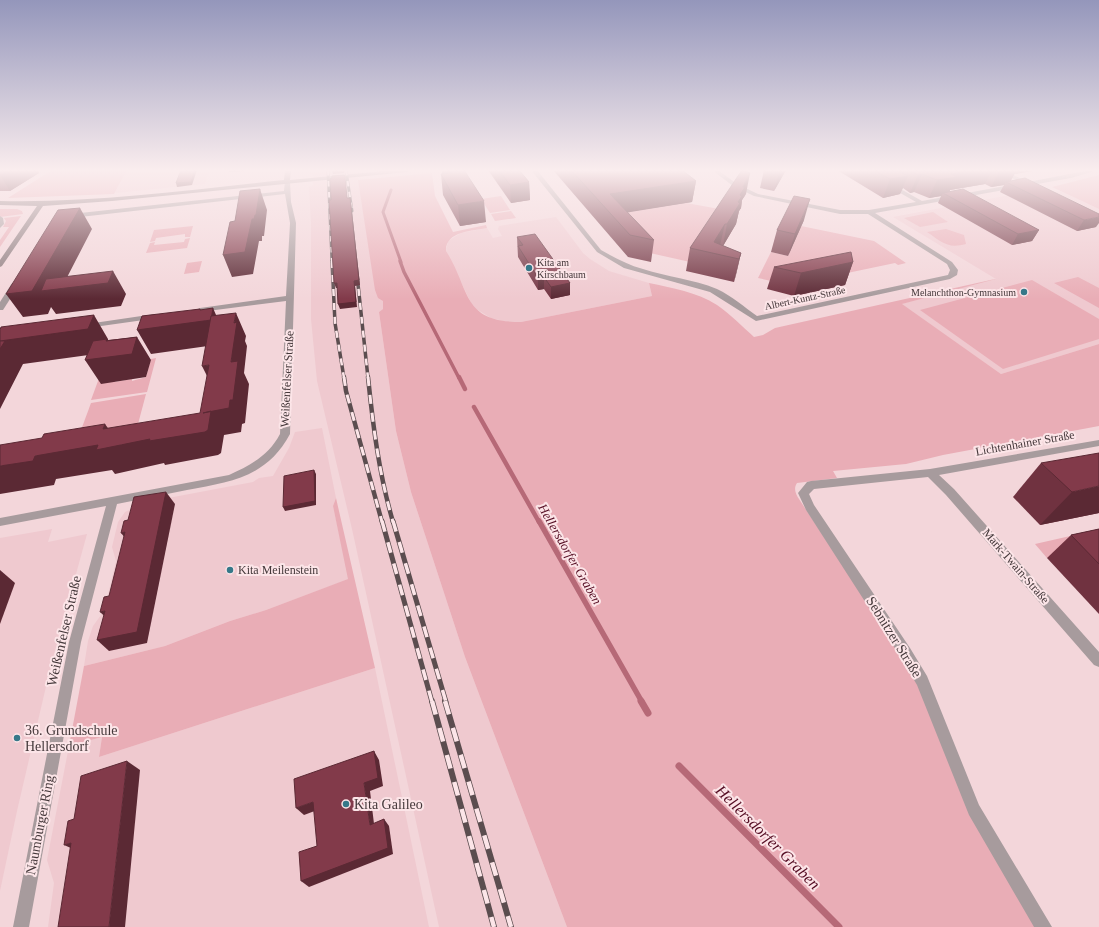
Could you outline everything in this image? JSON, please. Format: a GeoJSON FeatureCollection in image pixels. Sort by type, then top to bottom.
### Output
{"type":"FeatureCollection","features":[{"type":"Feature","properties":{"kind":"street"},"geometry":{"type":"LineString","coordinates":[[0,265],[35,213]]}},
{"type":"Feature","properties":{"kind":"street"},"geometry":{"type":"LineString","coordinates":[[63,218],[90,213]]}},
{"type":"Feature","properties":{"kind":"street","name":"Weißenfelser Straße"},"geometry":{"type":"LineString","coordinates":[[0,522],[231,478],[268,459],[279,447],[285,434],[291,298],[293,223],[291,213]]}},
{"type":"Feature","properties":{"kind":"street","name":"Albert-Kuntz-Straße"},"geometry":{"type":"LineString","coordinates":[[569,213],[599,251],[610,260],[623,266],[712,290],[735,303],[756,319],[950,277],[954,273],[950,263],[871,213]]}},
{"type":"Feature","properties":{"kind":"street"},"geometry":{"type":"LineString","coordinates":[[0,218],[0,226]]}},
{"type":"Feature","properties":{"kind":"street"},"geometry":{"type":"LineString","coordinates":[[0,308],[20,276]]}},
{"type":"Feature","properties":{"kind":"street"},"geometry":{"type":"LineString","coordinates":[[193,311],[291,298]]}},
{"type":"Feature","properties":{"kind":"street"},"geometry":{"type":"LineString","coordinates":[[79,327],[163,315]]}},
{"type":"Feature","properties":{"kind":"street","name":"Lichtenhainer Straße"},"geometry":{"type":"LineString","coordinates":[[955,469],[1099,443]]}},
{"type":"Feature","properties":{"kind":"street","name":"Sebnitzer Straße"},"geometry":{"type":"LineString","coordinates":[[955,469],[810,486],[803,493],[810,507],[905,652],[922,681],[974,810],[1044,927]]}},
{"type":"Feature","properties":{"kind":"street","name":"Mark-Twain-Straße"},"geometry":{"type":"LineString","coordinates":[[930,473],[950,492],[1099,661]]}},
{"type":"Feature","properties":{"kind":"street","name":"Weißenfelser Straße"},"geometry":{"type":"LineString","coordinates":[[59,722],[75,642],[113,500]]}},
{"type":"Feature","properties":{"kind":"street","name":"Naumburger Ring"},"geometry":{"type":"LineString","coordinates":[[20,927],[59,722]]}},
{"type":"Feature","properties":{"kind":"shaded area"},"geometry":{"type":"Polygon","coordinates":[[[0,213],[23,214],[0,217],[0,213]]]}},
{"type":"Feature","properties":{"kind":"shaded area"},"geometry":{"type":"Polygon","coordinates":[[[310,213],[364,213],[368,241],[383,301],[383,309],[379,312],[396,431],[411,492],[465,657],[567,927],[439,927],[352,529],[317,381],[311,319],[310,213]]]}},
{"type":"Feature","properties":{"kind":"shaded area"},"geometry":{"type":"Polygon","coordinates":[[[363,213],[444,213],[453,232],[486,225],[487,228],[461,233],[450,239],[447,244],[446,251],[470,301],[477,310],[487,316],[502,321],[521,322],[652,296],[649,283],[684,291],[717,305],[727,312],[754,337],[763,335],[775,328],[996,279],[902,304],[1001,374],[1099,344],[1099,426],[943,455],[906,464],[833,471],[837,478],[797,483],[795,487],[799,499],[918,680],[1036,927],[567,927],[465,657],[411,492],[396,431],[379,312],[383,309],[383,301],[378,298],[375,290],[363,213]]]}},
{"type":"Feature","properties":{"kind":"shaded area"},"geometry":{"type":"Polygon","coordinates":[[[513,213],[516,218],[495,221],[491,214],[513,213]]]}},
{"type":"Feature","properties":{"kind":"shaded area"},"geometry":{"type":"Polygon","coordinates":[[[620,213],[724,213],[708,266],[641,251],[609,215],[620,213]]]}},
{"type":"Feature","properties":{"kind":"shaded area","name":"Melanchthon-Gymnasium"},"geometry":{"type":"Polygon","coordinates":[[[913,213],[1099,213],[1099,344],[1001,374],[901,304],[996,279],[893,217],[913,213]]]}},
{"type":"Feature","properties":{"kind":"shaded area"},"geometry":{"type":"Polygon","coordinates":[[[927,213],[935,213],[948,222],[920,227],[904,218],[927,213]]]}},
{"type":"Feature","properties":{"kind":"shaded area"},"geometry":{"type":"Polygon","coordinates":[[[21,216],[0,247],[0,240],[9,227],[3,227],[6,221],[4,218],[21,216]]]}},
{"type":"Feature","properties":{"kind":"shaded area","name":"Kita am Kirschbaum"},"geometry":{"type":"Polygon","coordinates":[[[556,217],[583,253],[590,259],[609,271],[649,283],[652,296],[521,322],[508,322],[491,318],[473,307],[446,251],[448,241],[461,233],[487,228],[493,238],[502,236],[498,229],[499,226],[556,217]]]}},
{"type":"Feature","properties":{"kind":"shaded area"},"geometry":{"type":"Polygon","coordinates":[[[193,226],[190,237],[185,237],[185,234],[156,238],[155,241],[150,242],[154,230],[193,226]]]}},
{"type":"Feature","properties":{"kind":"shaded area"},"geometry":{"type":"Polygon","coordinates":[[[801,226],[874,241],[906,263],[898,265],[895,263],[790,285],[758,278],[771,252],[788,256],[801,226]]]}},
{"type":"Feature","properties":{"kind":"shaded area"},"geometry":{"type":"Polygon","coordinates":[[[946,229],[964,235],[966,244],[954,246],[945,244],[927,232],[946,229]]]}},
{"type":"Feature","properties":{"kind":"shaded area"},"geometry":{"type":"Polygon","coordinates":[[[190,238],[187,248],[146,253],[150,243],[155,242],[154,245],[184,242],[185,239],[190,238]]]}},
{"type":"Feature","properties":{"kind":"shaded area"},"geometry":{"type":"Polygon","coordinates":[[[202,261],[199,272],[184,274],[187,263],[202,261]]]}},
{"type":"Feature","properties":{"kind":"shaded area"},"geometry":{"type":"Polygon","coordinates":[[[1078,277],[1099,288],[1099,308],[1054,283],[1078,277]]]}},
{"type":"Feature","properties":{"kind":"shaded area"},"geometry":{"type":"Polygon","coordinates":[[[1032,280],[1099,319],[1099,339],[1003,369],[920,310],[1032,280]]]}},
{"type":"Feature","properties":{"kind":"shaded area"},"geometry":{"type":"Polygon","coordinates":[[[156,358],[147,392],[91,400],[105,362],[115,382],[132,379],[132,381],[146,377],[151,359],[156,358]]]}},
{"type":"Feature","properties":{"kind":"shaded area"},"geometry":{"type":"Polygon","coordinates":[[[146,394],[134,439],[74,449],[91,403],[146,394]]]}},
{"type":"Feature","properties":{"kind":"shaded area","name":"Kita Meilenstein"},"geometry":{"type":"Polygon","coordinates":[[[322,428],[336,498],[333,506],[349,579],[266,610],[230,621],[165,646],[84,666],[88,641],[93,626],[104,611],[116,561],[112,547],[118,522],[125,512],[147,502],[253,482],[259,478],[273,476],[289,448],[295,432],[322,428]]]}},
{"type":"Feature","properties":{"kind":"shaded area"},"geometry":{"type":"Polygon","coordinates":[[[336,498],[375,668],[99,757],[102,737],[69,746],[84,666],[165,646],[348,579],[333,506],[336,498]]]}},
{"type":"Feature","properties":{"kind":"shaded area","name":"36. Grundschule Hellersdorf"},"geometry":{"type":"Polygon","coordinates":[[[52,529],[48,542],[87,534],[51,665],[0,891],[0,538],[52,529]]]}},
{"type":"Feature","properties":{"kind":"shaded area"},"geometry":{"type":"Polygon","coordinates":[[[1088,532],[1077,552],[1047,558],[1035,544],[1088,532]]]}},
{"type":"Feature","properties":{"kind":"shaded area"},"geometry":{"type":"Polygon","coordinates":[[[375,668],[429,927],[48,927],[54,883],[47,860],[69,746],[102,737],[99,757],[375,668]]]}},
{"type":"Feature","properties":{"kind":"building"},"geometry":{"type":"Polygon","coordinates":[[[56,213],[77,213],[32,291],[6,294],[56,213]]]}},
{"type":"Feature","properties":{"kind":"building"},"geometry":{"type":"Polygon","coordinates":[[[236,213],[256,213],[254,219],[252,219],[245,252],[223,255],[230,222],[235,221],[236,213]]]}},
{"type":"Feature","properties":{"kind":"building"},"geometry":{"type":"Polygon","coordinates":[[[330,213],[352,213],[359,280],[354,281],[356,302],[338,304],[337,283],[334,283],[330,213]]]}},
{"type":"Feature","properties":{"kind":"building"},"geometry":{"type":"Polygon","coordinates":[[[610,213],[628,213],[654,240],[630,235],[610,213]]]}},
{"type":"Feature","properties":{"kind":"building"},"geometry":{"type":"Polygon","coordinates":[[[713,213],[734,213],[714,242],[741,253],[739,259],[690,248],[713,213]]]}},
{"type":"Feature","properties":{"kind":"building"},"geometry":{"type":"Polygon","coordinates":[[[785,213],[804,213],[795,234],[777,230],[785,213]]]}},
{"type":"Feature","properties":{"kind":"building"},"geometry":{"type":"Polygon","coordinates":[[[980,213],[1008,213],[1039,230],[1018,234],[980,213]]]}},
{"type":"Feature","properties":{"kind":"building"},"geometry":{"type":"Polygon","coordinates":[[[1070,213],[1099,214],[1099,217],[1084,220],[1070,213]]]}},
{"type":"Feature","properties":{"kind":"building"},"geometry":{"type":"Polygon","coordinates":[[[535,234],[570,283],[551,287],[544,277],[538,278],[518,246],[523,245],[517,237],[535,234]]]}},
{"type":"Feature","properties":{"kind":"building"},"geometry":{"type":"Polygon","coordinates":[[[851,252],[853,262],[801,273],[774,267],[851,252]]]}},
{"type":"Feature","properties":{"kind":"building"},"geometry":{"type":"Polygon","coordinates":[[[113,271],[108,283],[41,291],[46,279],[113,271]]]}},
{"type":"Feature","properties":{"kind":"building"},"geometry":{"type":"Polygon","coordinates":[[[213,308],[211,320],[137,330],[142,316],[213,308]]]}},
{"type":"Feature","properties":{"kind":"building"},"geometry":{"type":"Polygon","coordinates":[[[236,313],[234,323],[237,322],[231,362],[238,361],[233,400],[230,400],[229,408],[211,411],[208,430],[205,432],[149,441],[150,439],[96,450],[98,445],[35,456],[33,461],[0,466],[0,445],[42,438],[44,434],[105,424],[103,429],[200,413],[209,365],[202,366],[211,316],[236,313]]]}},
{"type":"Feature","properties":{"kind":"building"},"geometry":{"type":"Polygon","coordinates":[[[94,315],[88,329],[0,341],[1,327],[94,315]]]}},
{"type":"Feature","properties":{"kind":"building"},"geometry":{"type":"Polygon","coordinates":[[[137,337],[132,354],[85,360],[93,341],[137,337]]]}},
{"type":"Feature","properties":{"kind":"building"},"geometry":{"type":"Polygon","coordinates":[[[0,341],[5,341],[0,349],[0,341]]]}},
{"type":"Feature","properties":{"kind":"building"},"geometry":{"type":"Polygon","coordinates":[[[1099,453],[1099,486],[1072,492],[1041,463],[1099,453]]]}},
{"type":"Feature","properties":{"kind":"building"},"geometry":{"type":"Polygon","coordinates":[[[314,470],[315,501],[283,507],[284,476],[314,470]]]}},
{"type":"Feature","properties":{"kind":"building"},"geometry":{"type":"Polygon","coordinates":[[[166,492],[137,632],[97,640],[105,611],[100,612],[104,597],[109,596],[125,532],[121,533],[124,521],[128,520],[134,497],[166,492]]]}},
{"type":"Feature","properties":{"kind":"building"},"geometry":{"type":"Polygon","coordinates":[[[1099,529],[1099,564],[1071,535],[1099,529]]]}},
{"type":"Feature","properties":{"kind":"building"},"geometry":{"type":"Polygon","coordinates":[[[374,751],[378,778],[364,783],[370,825],[384,819],[388,848],[301,881],[299,852],[317,846],[313,802],[296,808],[294,779],[374,751]]]}},
{"type":"Feature","properties":{"kind":"building"},"geometry":{"type":"Polygon","coordinates":[[[127,761],[109,927],[58,927],[71,843],[64,845],[68,821],[74,819],[81,776],[127,761]]]}},
{"type":"Feature","properties":{"kind":"waterway","name":"Hellersdorfer Graben"},"geometry":{"type":"LineString","coordinates":[[383,213],[401,262]]}},
{"type":"Feature","properties":{"kind":"waterway","name":"Hellersdorfer Graben"},"geometry":{"type":"LineString","coordinates":[[400,261],[404,272],[459,378]]}},
{"type":"Feature","properties":{"kind":"waterway","name":"Hellersdorfer Graben"},"geometry":{"type":"LineString","coordinates":[[459,377],[465,389]]}},
{"type":"Feature","properties":{"kind":"waterway","name":"Hellersdorfer Graben"},"geometry":{"type":"LineString","coordinates":[[474,407],[539,522]]}},
{"type":"Feature","properties":{"kind":"waterway","name":"Hellersdorfer Graben"},"geometry":{"type":"LineString","coordinates":[[539,521],[642,702]]}},
{"type":"Feature","properties":{"kind":"waterway","name":"Hellersdorfer Graben"},"geometry":{"type":"LineString","coordinates":[[641,701],[648,713]]}},
{"type":"Feature","properties":{"kind":"waterway","name":"Hellersdorfer Graben"},"geometry":{"type":"LineString","coordinates":[[679,766],[839,927]]}},
{"type":"Feature","properties":{"kind":"railway"},"geometry":{"type":"LineString","coordinates":[[330,213],[332,262]]}},
{"type":"Feature","properties":{"kind":"railway"},"geometry":{"type":"LineString","coordinates":[[332,261],[335,323],[344,378]]}},
{"type":"Feature","properties":{"kind":"railway"},"geometry":{"type":"LineString","coordinates":[[357,275],[368,378]]}},
{"type":"Feature","properties":{"kind":"railway"},"geometry":{"type":"LineString","coordinates":[[344,377],[346,391],[382,522]]}},
{"type":"Feature","properties":{"kind":"railway"},"geometry":{"type":"LineString","coordinates":[[368,377],[377,450],[393,522]]}},
{"type":"Feature","properties":{"kind":"railway"},"geometry":{"type":"LineString","coordinates":[[382,521],[432,702]]}},
{"type":"Feature","properties":{"kind":"railway"},"geometry":{"type":"LineString","coordinates":[[393,521],[446,702]]}},
{"type":"Feature","properties":{"kind":"railway"},"geometry":{"type":"LineString","coordinates":[[432,701],[494,927]]}},
{"type":"Feature","properties":{"kind":"railway"},"geometry":{"type":"LineString","coordinates":[[445,701],[511,927]]}},
{"type":"Feature","properties":{"kind":"place","name":"Kita am Kirschbaum"},"geometry":{"type":"Point","coordinates":[529,268]}},
{"type":"Feature","properties":{"kind":"place","name":"Melanchthon-Gymnasium"},"geometry":{"type":"Point","coordinates":[1024,292]}},
{"type":"Feature","properties":{"kind":"place","name":"Kita Meilenstein"},"geometry":{"type":"Point","coordinates":[230,570]}},
{"type":"Feature","properties":{"kind":"place","name":"36. Grundschule Hellersdorf"},"geometry":{"type":"Point","coordinates":[17,738]}},
{"type":"Feature","properties":{"kind":"place","name":"Kita Galileo"},"geometry":{"type":"Point","coordinates":[346,804]}}]}
